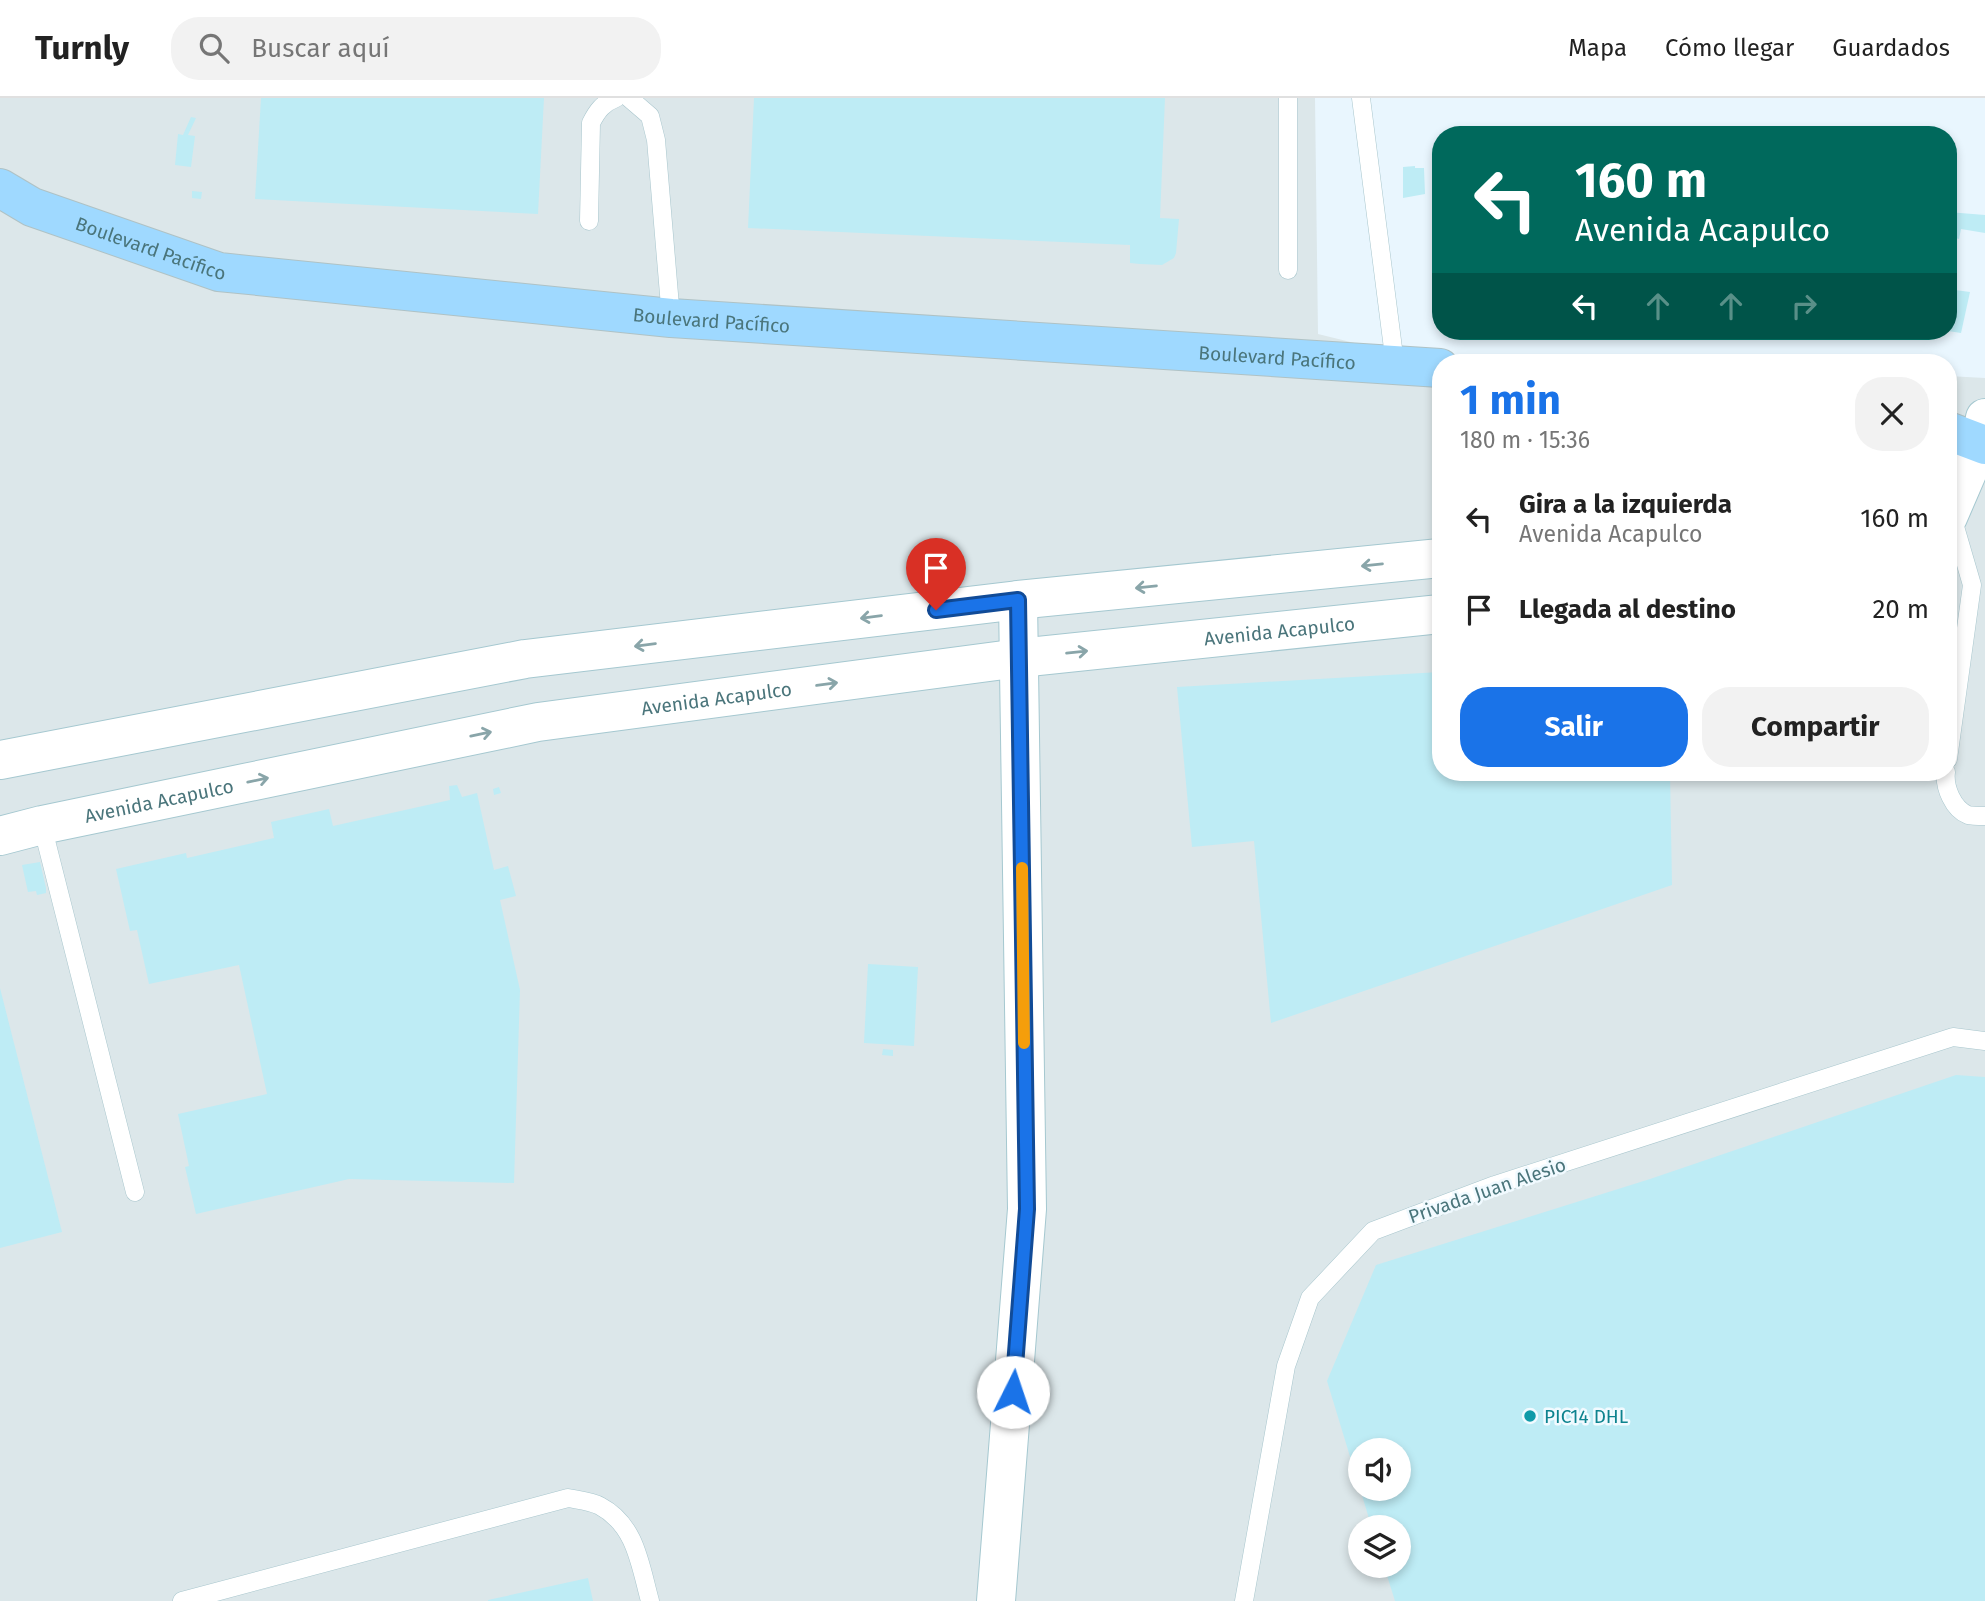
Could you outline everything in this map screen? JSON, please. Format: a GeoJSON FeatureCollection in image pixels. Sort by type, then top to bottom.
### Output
{"type":"FeatureCollection","features":[{"type":"Feature","properties":{"kind":"main road","name":"Boulevard Pacífico"},"geometry":{"type":"LineString","coordinates":[[0,188],[32,207],[219,272],[671,318],[1432,367]]}},
{"type":"Feature","properties":{"kind":"main road"},"geometry":{"type":"LineString","coordinates":[[1957,490],[1975,434]]}},
{"type":"Feature","properties":{"kind":"main road"},"geometry":{"type":"LineString","coordinates":[[0,760],[525,659],[1018,600],[1432,559]]}},
{"type":"Feature","properties":{"kind":"main road"},"geometry":{"type":"LineString","coordinates":[[996,1601],[1027,1209],[1018,600]]}},
{"type":"Feature","properties":{"kind":"main road","name":"Avenida Acapulco"},"geometry":{"type":"LineString","coordinates":[[0,836],[538,722],[1019,658],[1432,615]]}},
{"type":"Feature","properties":{"kind":"lane"},"geometry":{"type":"LineString","coordinates":[[589,221],[591,123],[596,112],[616,98]]}},
{"type":"Feature","properties":{"kind":"lane"},"geometry":{"type":"LineString","coordinates":[[629,98],[650,116],[656,140],[671,318]]}},
{"type":"Feature","properties":{"kind":"lane"},"geometry":{"type":"LineString","coordinates":[[1288,98],[1288,270]]}},
{"type":"Feature","properties":{"kind":"lane"},"geometry":{"type":"LineString","coordinates":[[1362,98],[1395,364]]}},
{"type":"Feature","properties":{"kind":"lane"},"geometry":{"type":"LineString","coordinates":[[1957,534],[1979,586],[1957,709]]}},
{"type":"Feature","properties":{"kind":"lane"},"geometry":{"type":"LineString","coordinates":[[1946,781],[1951,800],[1967,815],[1985,816]]}},
{"type":"Feature","properties":{"kind":"lane"},"geometry":{"type":"LineString","coordinates":[[42,825],[135,1192]]}},
{"type":"Feature","properties":{"kind":"lane","name":"Privada Juan Alesio"},"geometry":{"type":"LineString","coordinates":[[1244,1601],[1286,1366],[1310,1298],[1373,1231],[1494,1185],[1953,1038],[1985,1041]]}},
{"type":"Feature","properties":{"kind":"lane"},"geometry":{"type":"LineString","coordinates":[[182,1601],[568,1498],[599,1505],[626,1525],[638,1554],[650,1601]]}},
{"type":"Feature","properties":{"kind":"shaded area"},"geometry":{"type":"Polygon","coordinates":[[[0,98],[1315,98],[1318,334],[1395,353],[1432,355],[1432,781],[1957,781],[1957,376],[1985,378],[1985,1601],[0,1601],[0,98]]]}},
{"type":"Feature","properties":{"kind":"building"},"geometry":{"type":"Polygon","coordinates":[[[261,98],[544,98],[538,214],[255,199],[261,98]]]}},
{"type":"Feature","properties":{"kind":"building"},"geometry":{"type":"Polygon","coordinates":[[[754,98],[1165,98],[1160,218],[1179,219],[1176,253],[1174,258],[1162,265],[1140,264],[1130,263],[1130,245],[748,228],[754,98]]]}},
{"type":"Feature","properties":{"kind":"building"},"geometry":{"type":"Polygon","coordinates":[[[191,117],[196,118],[188,135],[195,136],[191,167],[175,165],[178,134],[183,135],[191,117]]]}},
{"type":"Feature","properties":{"kind":"building"},"geometry":{"type":"Polygon","coordinates":[[[1403,167],[1424,168],[1425,194],[1403,198],[1403,167]]]}},
{"type":"Feature","properties":{"kind":"building"},"geometry":{"type":"Polygon","coordinates":[[[192,191],[202,192],[201,199],[192,198],[192,191]]]}},
{"type":"Feature","properties":{"kind":"building"},"geometry":{"type":"Polygon","coordinates":[[[1957,213],[1985,215],[1985,233],[1961,229],[1959,239],[1957,213]]]}},
{"type":"Feature","properties":{"kind":"building"},"geometry":{"type":"Polygon","coordinates":[[[1957,290],[1970,292],[1961,333],[1957,332],[1957,290]]]}},
{"type":"Feature","properties":{"kind":"building"},"geometry":{"type":"Polygon","coordinates":[[[1432,672],[1432,781],[1670,781],[1672,885],[1271,1023],[1254,841],[1192,847],[1177,687],[1432,672]]]}},
{"type":"Feature","properties":{"kind":"building"},"geometry":{"type":"Polygon","coordinates":[[[457,785],[462,797],[477,793],[494,870],[508,866],[516,896],[500,900],[520,990],[514,1183],[349,1179],[196,1214],[185,1167],[189,1166],[178,1114],[267,1094],[239,965],[149,984],[137,930],[130,931],[116,869],[186,853],[187,858],[274,838],[271,822],[329,809],[333,826],[450,800],[449,786],[457,785]]]}},
{"type":"Feature","properties":{"kind":"building"},"geometry":{"type":"Polygon","coordinates":[[[499,787],[501,793],[494,795],[493,789],[499,787]]]}},
{"type":"Feature","properties":{"kind":"building"},"geometry":{"type":"Polygon","coordinates":[[[40,862],[46,893],[37,895],[36,891],[28,892],[22,865],[40,862]]]}},
{"type":"Feature","properties":{"kind":"building"},"geometry":{"type":"Polygon","coordinates":[[[868,964],[918,967],[914,1046],[864,1043],[868,964]]]}},
{"type":"Feature","properties":{"kind":"building"},"geometry":{"type":"Polygon","coordinates":[[[0,988],[62,1232],[0,1248],[0,988]]]}},
{"type":"Feature","properties":{"kind":"building"},"geometry":{"type":"Polygon","coordinates":[[[883,1049],[893,1050],[893,1056],[882,1055],[883,1049]]]}},
{"type":"Feature","properties":{"kind":"building"},"geometry":{"type":"Polygon","coordinates":[[[1956,1075],[1985,1077],[1985,1601],[1395,1601],[1388,1578],[1411,1578],[1411,1515],[1368,1515],[1364,1501],[1411,1501],[1411,1438],[1348,1438],[1348,1450],[1327,1381],[1376,1265],[1650,1179],[1956,1075]]]}},
{"type":"Feature","properties":{"kind":"building"},"geometry":{"type":"Polygon","coordinates":[[[588,1578],[593,1601],[488,1601],[488,1600],[588,1578]]]}},
{"type":"Feature","properties":{"kind":"slow traffic"},"geometry":{"type":"LineString","coordinates":[[1022,868],[1024,1043]]}},
{"type":"Feature","properties":{"kind":"place","name":"PIC14 DHL"},"geometry":{"type":"Point","coordinates":[1530,1416]}},
{"type":"Feature","properties":{"kind":"route"},"geometry":{"type":"LineString","coordinates":[[936,610],[1018,600],[1027,1209],[1013,1392]]}}]}
